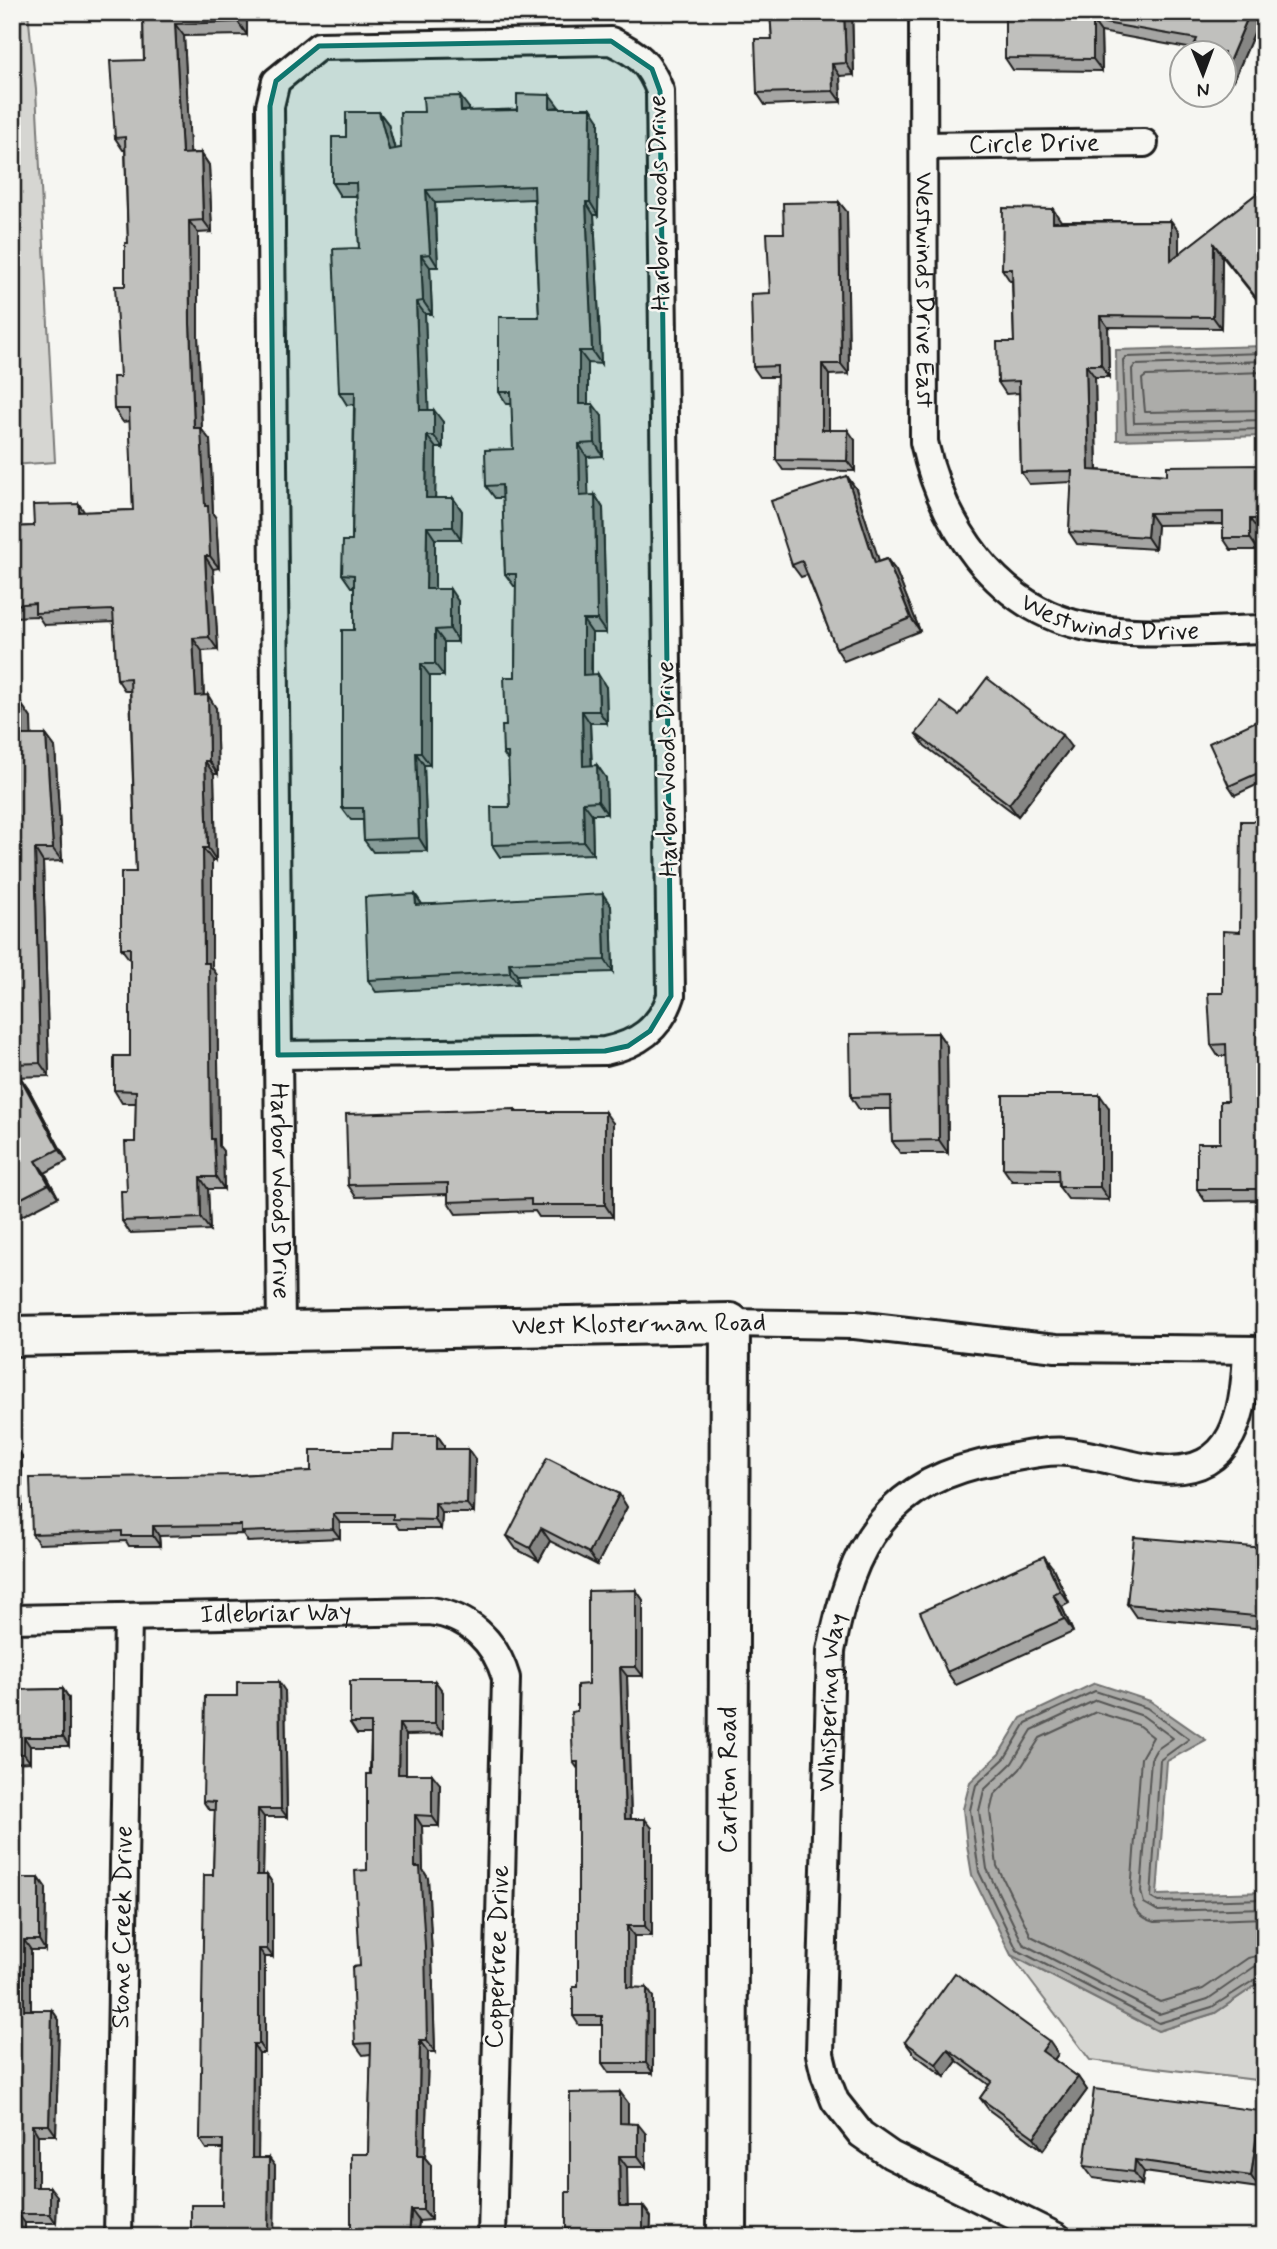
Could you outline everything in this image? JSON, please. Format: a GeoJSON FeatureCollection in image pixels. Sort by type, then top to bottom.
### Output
{"type":"FeatureCollection","features":[{"type":"Feature","properties":{"kind":"street","name":"Westwinds Drive East"},"geometry":{"type":"LineString","coordinates":[[923,12],[924,442],[940,498],[976,557]]}},
{"type":"Feature","properties":{"kind":"street","name":"Harbor Woods Drive"},"geometry":{"type":"LineString","coordinates":[[278,1055],[605,1051],[628,1046],[650,1031],[664,1015],[671,996],[660,91],[652,69],[633,51],[611,41],[319,46],[276,81],[270,106],[278,1055],[281,1330]]}},
{"type":"Feature","properties":{"kind":"street","name":"Circle Drive"},"geometry":{"type":"LineString","coordinates":[[924,146],[1144,144]]}},
{"type":"Feature","properties":{"kind":"street","name":"Westwinds Drive"},"geometry":{"type":"LineString","coordinates":[[976,557],[1003,585],[1019,596],[1060,619],[1081,626],[1111,630],[1265,629]]}},
{"type":"Feature","properties":{"kind":"street","name":"West Klosterman Road"},"geometry":{"type":"LineString","coordinates":[[12,1336],[730,1324],[855,1325],[1056,1348],[1256,1350]]}},
{"type":"Feature","properties":{"kind":"street","name":"Carlton Road"},"geometry":{"type":"LineString","coordinates":[[727,2237],[730,1324]]}},
{"type":"Feature","properties":{"kind":"street","name":"Whispering Way"},"geometry":{"type":"LineString","coordinates":[[1057,2237],[874,2145],[835,2101],[825,2076],[820,2054],[831,1651],[835,1625],[854,1569],[870,1540],[888,1512],[920,1484],[968,1465],[1037,1453],[1083,1454],[1177,1471],[1199,1464],[1227,1445],[1237,1429],[1256,1350]]}},
{"type":"Feature","properties":{"kind":"street","name":"Idlebriar Way"},"geometry":{"type":"LineString","coordinates":[[12,1619],[430,1611],[450,1614],[481,1634],[501,1662],[506,1678]]}},
{"type":"Feature","properties":{"kind":"street","name":"Stone Creek Drive"},"geometry":{"type":"LineString","coordinates":[[118,2237],[128,1617]]}},
{"type":"Feature","properties":{"kind":"street","name":"Coppertree Drive"},"geometry":{"type":"LineString","coordinates":[[492,2237],[506,1678]]}},
{"type":"Feature","properties":{"kind":"highlighted area"},"geometry":{"type":"Polygon","coordinates":[[[611,41],[652,69],[660,91],[671,996],[650,1031],[628,1046],[605,1051],[278,1055],[270,106],[276,81],[319,46],[611,41]]]}},
{"type":"Feature","properties":{"kind":"shaded area"},"geometry":{"type":"Polygon","coordinates":[[[12,12],[28,12],[36,90],[55,462],[12,465],[12,12]]]}},
{"type":"Feature","properties":{"kind":"shaded area"},"geometry":{"type":"Polygon","coordinates":[[[1011,1955],[1158,2031],[1215,2013],[1265,1979],[1265,2081],[1090,2060],[1011,1955]]]}},
{"type":"Feature","properties":{"kind":"water"},"geometry":{"type":"Polygon","coordinates":[[[1265,346],[1265,436],[1117,440],[1116,350],[1265,346]]]}},
{"type":"Feature","properties":{"kind":"water"},"geometry":{"type":"Polygon","coordinates":[[[1095,1683],[1150,1701],[1206,1740],[1167,1761],[1157,1895],[1265,1892],[1265,1979],[1215,2013],[1158,2031],[1011,1955],[972,1875],[963,1809],[970,1782],[999,1754],[1021,1718],[1095,1683]]]}},
{"type":"Feature","properties":{"kind":"building"},"geometry":{"type":"Polygon","coordinates":[[[143,12],[238,12],[238,22],[175,24],[182,154],[201,153],[203,220],[189,221],[190,324],[194,428],[201,428],[205,506],[208,506],[210,556],[205,556],[209,637],[193,638],[196,696],[208,695],[209,761],[205,761],[208,848],[203,848],[204,963],[209,963],[211,1139],[214,1139],[216,1177],[200,1177],[201,1218],[122,1221],[121,1191],[127,1191],[125,1142],[135,1142],[136,1091],[114,1090],[114,1056],[130,1056],[130,948],[121,948],[121,872],[136,872],[130,678],[117,679],[113,610],[35,613],[35,603],[12,605],[12,527],[34,526],[33,505],[79,504],[79,512],[133,510],[129,409],[114,409],[113,377],[120,377],[115,286],[125,286],[125,243],[128,243],[125,137],[115,138],[110,61],[144,60],[143,12]]]}},
{"type":"Feature","properties":{"kind":"building"},"geometry":{"type":"Polygon","coordinates":[[[770,12],[844,12],[846,63],[832,64],[833,91],[757,93],[755,39],[772,39],[770,12]]]}},
{"type":"Feature","properties":{"kind":"building"},"geometry":{"type":"Polygon","coordinates":[[[1005,12],[1250,12],[1238,40],[1238,38],[1191,38],[1093,21],[1093,59],[1005,58],[1005,12]]]}},
{"type":"Feature","properties":{"kind":"building"},"geometry":{"type":"Polygon","coordinates":[[[517,94],[550,95],[550,108],[591,108],[590,202],[586,202],[592,351],[579,351],[579,404],[593,404],[595,443],[579,444],[580,496],[595,495],[597,620],[583,620],[583,675],[598,674],[599,711],[582,711],[583,766],[597,765],[598,801],[583,802],[584,842],[492,845],[491,807],[510,807],[508,753],[503,753],[502,726],[506,726],[504,677],[515,677],[516,574],[505,574],[502,485],[486,486],[485,450],[513,449],[511,392],[499,392],[499,317],[539,317],[534,186],[426,190],[430,254],[421,255],[423,301],[416,302],[420,410],[434,410],[434,436],[427,436],[426,498],[453,498],[453,527],[427,527],[426,589],[450,589],[450,629],[435,630],[435,664],[421,664],[421,753],[416,753],[419,838],[364,840],[363,808],[342,808],[342,630],[354,630],[354,575],[342,574],[343,541],[352,541],[355,392],[339,392],[333,249],[359,248],[356,183],[332,183],[332,137],[346,137],[346,112],[379,112],[389,150],[401,148],[400,112],[424,112],[423,97],[460,96],[461,111],[517,110],[517,94]]]}},
{"type":"Feature","properties":{"kind":"building"},"geometry":{"type":"Polygon","coordinates":[[[1257,135],[1265,135],[1265,174],[1257,174],[1257,135]]]}},
{"type":"Feature","properties":{"kind":"building"},"geometry":{"type":"Polygon","coordinates":[[[1265,187],[1265,295],[1258,300],[1214,244],[1213,317],[1100,316],[1101,365],[1086,365],[1089,470],[1167,475],[1167,466],[1265,465],[1265,519],[1250,519],[1250,538],[1223,538],[1223,512],[1149,513],[1147,537],[1069,532],[1072,471],[1021,472],[1019,381],[998,382],[997,342],[1014,342],[1012,269],[1002,269],[1003,208],[1053,209],[1053,222],[1171,221],[1171,260],[1265,187]]]}},
{"type":"Feature","properties":{"kind":"building"},"geometry":{"type":"Polygon","coordinates":[[[839,202],[841,364],[822,364],[822,430],[848,430],[847,461],[776,460],[777,366],[753,367],[751,294],[770,293],[767,233],[784,233],[783,203],[839,202]]]}},
{"type":"Feature","properties":{"kind":"building"},"geometry":{"type":"Polygon","coordinates":[[[847,476],[875,563],[887,559],[911,618],[836,648],[802,561],[792,565],[771,501],[847,476]]]}},
{"type":"Feature","properties":{"kind":"building"},"geometry":{"type":"Polygon","coordinates":[[[987,678],[1062,735],[1009,804],[916,734],[941,702],[959,715],[987,678]]]}},
{"type":"Feature","properties":{"kind":"building"},"geometry":{"type":"Polygon","coordinates":[[[22,705],[23,735],[46,735],[53,849],[35,849],[40,1063],[12,1064],[12,706],[22,705]]]}},
{"type":"Feature","properties":{"kind":"building"},"geometry":{"type":"Polygon","coordinates":[[[1265,717],[1265,770],[1229,786],[1209,743],[1265,717]]]}},
{"type":"Feature","properties":{"kind":"building"},"geometry":{"type":"Polygon","coordinates":[[[1241,821],[1265,821],[1265,1189],[1197,1189],[1197,1143],[1220,1143],[1220,1101],[1228,1101],[1226,1044],[1211,1045],[1208,993],[1223,993],[1223,931],[1240,932],[1241,821]]]}},
{"type":"Feature","properties":{"kind":"building"},"geometry":{"type":"Polygon","coordinates":[[[415,894],[416,905],[603,894],[605,960],[509,963],[510,973],[368,980],[365,897],[415,894]]]}},
{"type":"Feature","properties":{"kind":"building"},"geometry":{"type":"Polygon","coordinates":[[[938,1033],[939,1140],[892,1141],[891,1096],[851,1097],[850,1034],[938,1033]]]}},
{"type":"Feature","properties":{"kind":"building"},"geometry":{"type":"Polygon","coordinates":[[[20,1077],[59,1149],[36,1161],[49,1184],[12,1203],[12,1081],[20,1077]]]}},
{"type":"Feature","properties":{"kind":"building"},"geometry":{"type":"Polygon","coordinates":[[[1003,1095],[1100,1095],[1100,1187],[1059,1187],[1058,1169],[1003,1168],[1003,1095]]]}},
{"type":"Feature","properties":{"kind":"building"},"geometry":{"type":"Polygon","coordinates":[[[515,1109],[515,1112],[605,1112],[605,1205],[531,1205],[531,1199],[448,1202],[448,1183],[348,1185],[346,1114],[515,1109]]]}},
{"type":"Feature","properties":{"kind":"building"},"geometry":{"type":"Polygon","coordinates":[[[394,1435],[437,1435],[437,1449],[468,1449],[467,1504],[435,1503],[435,1520],[393,1519],[393,1514],[333,1514],[333,1529],[241,1532],[241,1525],[153,1526],[153,1536],[122,1536],[122,1531],[32,1534],[30,1478],[239,1475],[311,1471],[311,1450],[393,1450],[394,1435]]]}},
{"type":"Feature","properties":{"kind":"building"},"geometry":{"type":"Polygon","coordinates":[[[547,1458],[619,1494],[589,1553],[541,1528],[530,1548],[507,1536],[547,1458]]]}},
{"type":"Feature","properties":{"kind":"building"},"geometry":{"type":"Polygon","coordinates":[[[1134,1537],[1265,1548],[1265,1617],[1127,1604],[1134,1537]]]}},
{"type":"Feature","properties":{"kind":"building"},"geometry":{"type":"Polygon","coordinates":[[[1044,1556],[1060,1591],[1053,1594],[1064,1619],[947,1672],[920,1612],[1044,1556]]]}},
{"type":"Feature","properties":{"kind":"building"},"geometry":{"type":"Polygon","coordinates":[[[636,1590],[636,1667],[620,1667],[625,1819],[645,1819],[645,1926],[627,1926],[627,1987],[647,1988],[646,2063],[602,2063],[602,2016],[573,2016],[573,1987],[578,1987],[578,1762],[573,1762],[571,1712],[577,1711],[577,1685],[588,1684],[588,1591],[636,1590]]]}},
{"type":"Feature","properties":{"kind":"building"},"geometry":{"type":"Polygon","coordinates":[[[350,1681],[435,1681],[435,1724],[399,1724],[398,1774],[432,1774],[432,1816],[415,1815],[415,1867],[420,1867],[425,1946],[427,2041],[420,2041],[418,2155],[423,2155],[423,2210],[411,2210],[409,2237],[360,2237],[359,2231],[351,2231],[351,2154],[368,2154],[371,2043],[355,2044],[352,1967],[360,1966],[355,1871],[367,1870],[367,1774],[371,1774],[371,1723],[350,1723],[350,1681]]]}},
{"type":"Feature","properties":{"kind":"building"},"geometry":{"type":"Polygon","coordinates":[[[237,1682],[279,1682],[281,1809],[258,1809],[257,1875],[267,1875],[267,1949],[259,1949],[259,2044],[253,2044],[252,2158],[269,2158],[268,2230],[259,2230],[259,2237],[197,2237],[197,2230],[191,2230],[191,2205],[222,2205],[223,2140],[200,2140],[204,1875],[213,1875],[215,1802],[203,1801],[205,1696],[237,1696],[237,1682]]]}},
{"type":"Feature","properties":{"kind":"building"},"geometry":{"type":"Polygon","coordinates":[[[63,1689],[63,1737],[24,1737],[24,1754],[12,1754],[12,1690],[63,1689]]]}},
{"type":"Feature","properties":{"kind":"building"},"geometry":{"type":"Polygon","coordinates":[[[12,1878],[39,1878],[39,1940],[24,1940],[24,2010],[52,2010],[49,2125],[32,2125],[32,2187],[50,2187],[50,2214],[18,2214],[18,2237],[12,2237],[12,1878]]]}},
{"type":"Feature","properties":{"kind":"building"},"geometry":{"type":"Polygon","coordinates":[[[955,1973],[1049,2041],[1042,2051],[1078,2077],[1034,2137],[980,2098],[992,2081],[948,2049],[936,2064],[905,2042],[955,1973]]]}},
{"type":"Feature","properties":{"kind":"building"},"geometry":{"type":"Polygon","coordinates":[[[1094,2089],[1260,2111],[1251,2176],[1135,2160],[1134,2172],[1084,2166],[1094,2089]]]}},
{"type":"Feature","properties":{"kind":"building"},"geometry":{"type":"Polygon","coordinates":[[[620,2092],[620,2123],[638,2124],[638,2156],[619,2156],[620,2206],[643,2206],[643,2237],[595,2237],[595,2229],[566,2229],[566,2192],[570,2192],[570,2093],[620,2092]]]}}]}
